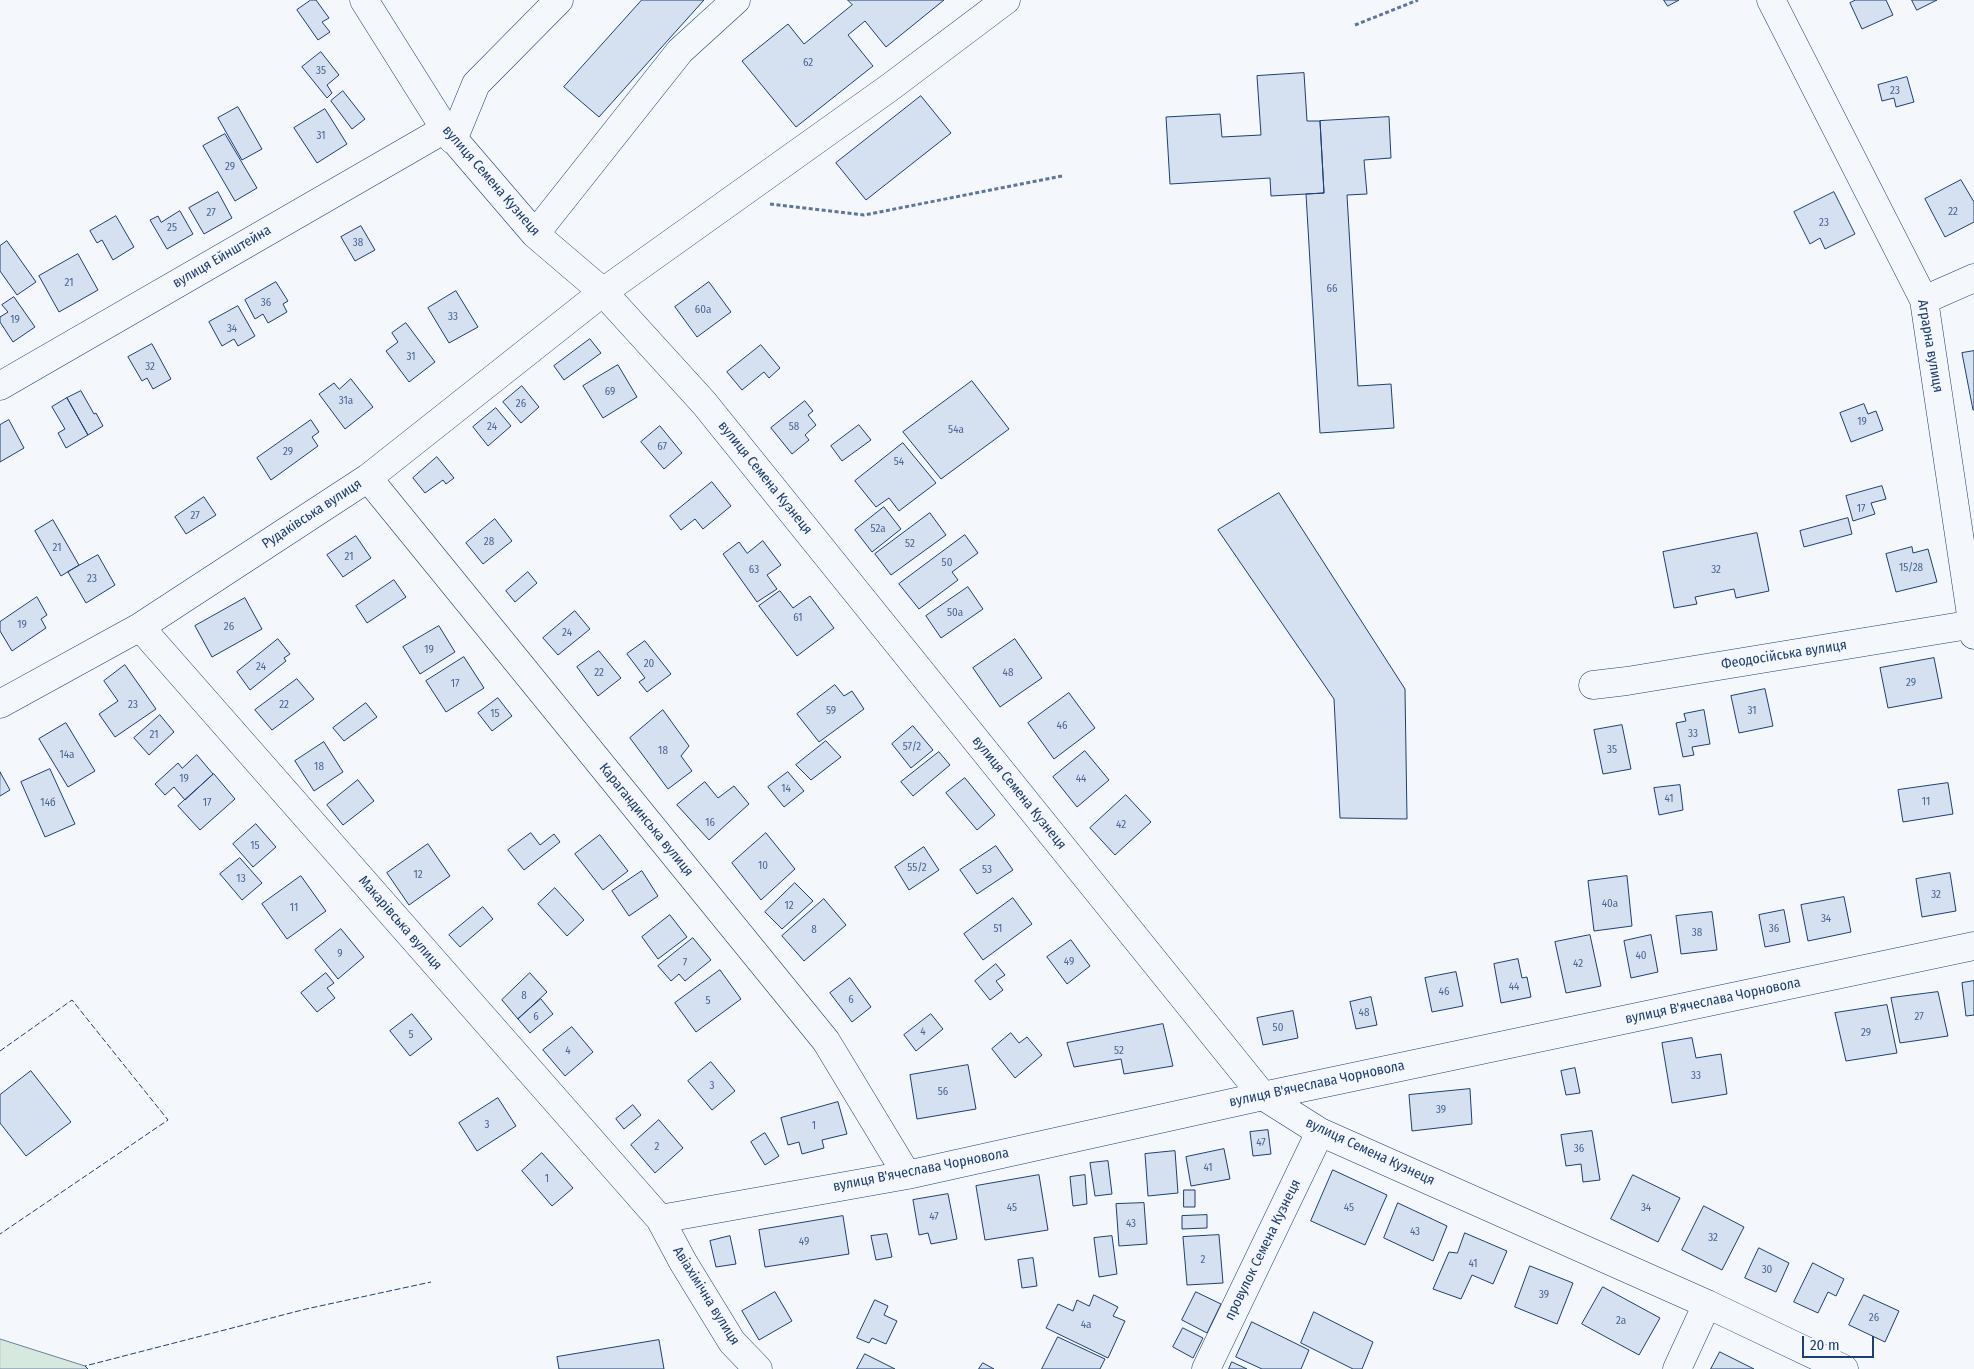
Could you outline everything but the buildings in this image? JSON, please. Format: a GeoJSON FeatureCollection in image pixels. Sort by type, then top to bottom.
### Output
{"type":"FeatureCollection","features":[{"type":"Feature","properties":{"kind":"street","name":"вулиця Семена Кузнеця"},"geometry":{"type":"LineString","coordinates":[[364,0],[449,135],[535,234],[603,292],[704,403],[1263,1096],[1320,1132],[1707,1304],[1844,1369]]}},
{"type":"Feature","properties":{"kind":"street"},"geometry":{"type":"LineString","coordinates":[[449,135],[476,84],[559,0]]}},
{"type":"Feature","properties":{"kind":"street"},"geometry":{"type":"LineString","coordinates":[[535,234],[680,51],[736,0]]}},
{"type":"Feature","properties":{"kind":"street","name":"Рудаківська вулиця"},"geometry":{"type":"LineString","coordinates":[[0,704],[140,627],[368,478],[603,292],[889,88],[1006,0]]}},
{"type":"Feature","properties":{"kind":"street","name":"Аграрна вулиця"},"geometry":{"type":"LineString","coordinates":[[1771,0],[1924,300],[1973,627]]}},
{"type":"Feature","properties":{"kind":"street","name":"вулиця Ейнштейна"},"geometry":{"type":"LineString","coordinates":[[0,386],[449,135]]}},
{"type":"Feature","properties":{"kind":"street"},"geometry":{"type":"LineString","coordinates":[[1924,300],[1974,278]]}},
{"type":"Feature","properties":{"kind":"street","name":"Карагандинська вулиця"},"geometry":{"type":"LineString","coordinates":[[368,478],[826,1041],[907,1175]]}},
{"type":"Feature","properties":{"kind":"street","name":"Макарівська вулиця"},"geometry":{"type":"LineString","coordinates":[[140,627],[660,1219]]}},
{"type":"Feature","properties":{"kind":"street","name":"Феодосійська вулиця"},"geometry":{"type":"LineString","coordinates":[[1593,685],[1627,682],[1973,627]]}},
{"type":"Feature","properties":{"kind":"street","name":"вулиця В'ячеслава Чорновола"},"geometry":{"type":"LineString","coordinates":[[660,1219],[907,1175],[1263,1096],[1974,946]]}},
{"type":"Feature","properties":{"kind":"street","name":"провулок Семена Кузнеця"},"geometry":{"type":"LineString","coordinates":[[1206,1369],[1320,1132]]}},
{"type":"Feature","properties":{"kind":"street","name":"Авіахімічна вулиця"},"geometry":{"type":"LineString","coordinates":[[660,1219],[683,1262],[732,1342],[758,1369]]}},
{"type":"Feature","properties":{"kind":"street"},"geometry":{"type":"LineString","coordinates":[[1677,1369],[1707,1304]]}},
{"type":"Feature","properties":{"kind":"path"},"geometry":{"type":"LineString","coordinates":[[1355,26],[1418,0]]}},
{"type":"Feature","properties":{"kind":"path"},"geometry":{"type":"LineString","coordinates":[[732,201],[813,208],[864,215],[1062,176]]}},
{"type":"Feature","properties":{"kind":"shaded area"},"geometry":{"type":"Polygon","coordinates":[[[0,1339],[85,1366],[88,1369],[0,1369],[0,1339]]]}},
{"type":"Feature","properties":{"kind":"fence"},"geometry":{"type":"LineString","coordinates":[[0,1051],[72,1000],[168,1120],[0,1234]]}},
{"type":"Feature","properties":{"kind":"fence"},"geometry":{"type":"LineString","coordinates":[[88,1369],[85,1366],[306,1309],[431,1282]]}}]}
